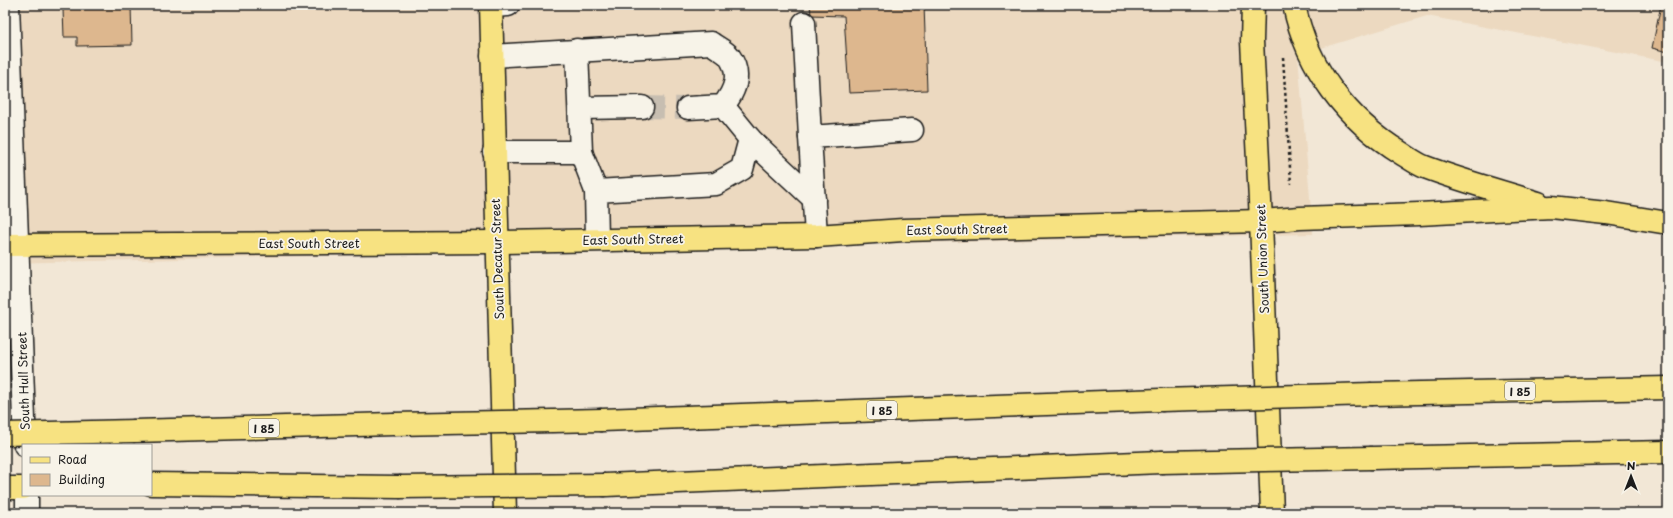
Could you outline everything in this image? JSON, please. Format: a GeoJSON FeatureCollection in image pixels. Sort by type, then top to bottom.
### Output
{"type":"FeatureCollection","features":[{"type":"Feature","properties":{"kind":"main road","name":"South Decatur Street"},"geometry":{"type":"LineString","coordinates":[[496,5],[492,56],[496,242],[506,513]]}},
{"type":"Feature","properties":{"kind":"main road","name":"South Union Street"},"geometry":{"type":"LineString","coordinates":[[1253,5],[1252,41],[1261,221],[1272,513]]}},
{"type":"Feature","properties":{"kind":"main road"},"geometry":{"type":"LineString","coordinates":[[1294,5],[1306,44],[1317,69],[1327,85],[1354,117],[1383,142],[1424,167],[1550,207],[1606,213],[1668,223]]}},
{"type":"Feature","properties":{"kind":"main road","name":"East South Street"},"geometry":{"type":"LineString","coordinates":[[11,245],[496,242],[816,236],[904,230],[1261,221],[1550,207]]}},
{"type":"Feature","properties":{"kind":"main road","name":"I 85"},"geometry":{"type":"LineString","coordinates":[[5,434],[602,420],[1161,400],[1668,388]]}},
{"type":"Feature","properties":{"kind":"main road"},"geometry":{"type":"LineString","coordinates":[[152,484],[399,487],[605,485],[1161,462],[1668,452]]}},
{"type":"Feature","properties":{"kind":"main road"},"geometry":{"type":"LineString","coordinates":[[5,488],[22,488]]}},
{"type":"Feature","properties":{"kind":"street","name":"South Hull Street"},"geometry":{"type":"LineString","coordinates":[[8,5],[11,245],[25,444]]}},
{"type":"Feature","properties":{"kind":"street"},"geometry":{"type":"LineString","coordinates":[[804,23],[816,236]]}},
{"type":"Feature","properties":{"kind":"street"},"geometry":{"type":"LineString","coordinates":[[492,56],[711,43],[729,56],[734,69],[736,83],[731,96],[723,106],[688,108]]}},
{"type":"Feature","properties":{"kind":"street"},"geometry":{"type":"LineString","coordinates":[[577,50],[581,152],[596,191],[597,239]]}},
{"type":"Feature","properties":{"kind":"street"},"geometry":{"type":"LineString","coordinates":[[723,106],[750,139],[814,199]]}},
{"type":"Feature","properties":{"kind":"street"},"geometry":{"type":"LineString","coordinates":[[580,108],[642,107]]}},
{"type":"Feature","properties":{"kind":"street"},"geometry":{"type":"LineString","coordinates":[[810,137],[912,130]]}},
{"type":"Feature","properties":{"kind":"street"},"geometry":{"type":"LineString","coordinates":[[596,191],[716,184],[742,169],[750,139]]}},
{"type":"Feature","properties":{"kind":"street"},"geometry":{"type":"LineString","coordinates":[[494,152],[581,152]]}},
{"type":"Feature","properties":{"kind":"street"},"geometry":{"type":"LineString","coordinates":[[27,496],[28,513]]}},
{"type":"Feature","properties":{"kind":"path"},"geometry":{"type":"LineString","coordinates":[[1283,52],[1291,184]]}},
{"type":"Feature","properties":{"kind":"shaded area"},"geometry":{"type":"Polygon","coordinates":[[[5,5],[1668,5],[1668,62],[1427,16],[1298,55],[1313,234],[5,263],[5,5]]]}},
{"type":"Feature","properties":{"kind":"building"},"geometry":{"type":"Polygon","coordinates":[[[73,5],[131,5],[132,45],[77,46],[77,37],[64,37],[63,9],[73,8],[73,5]]]}},
{"type":"Feature","properties":{"kind":"building"},"geometry":{"type":"Polygon","coordinates":[[[810,5],[924,5],[927,90],[849,93],[844,16],[811,15],[810,5]]]}},
{"type":"Feature","properties":{"kind":"building"},"geometry":{"type":"Polygon","coordinates":[[[1661,5],[1668,5],[1668,52],[1652,48],[1661,5]]]}},
{"type":"Feature","properties":{"kind":"tunnel"},"geometry":{"type":"LineString","coordinates":[[642,107],[688,108]]}}]}
